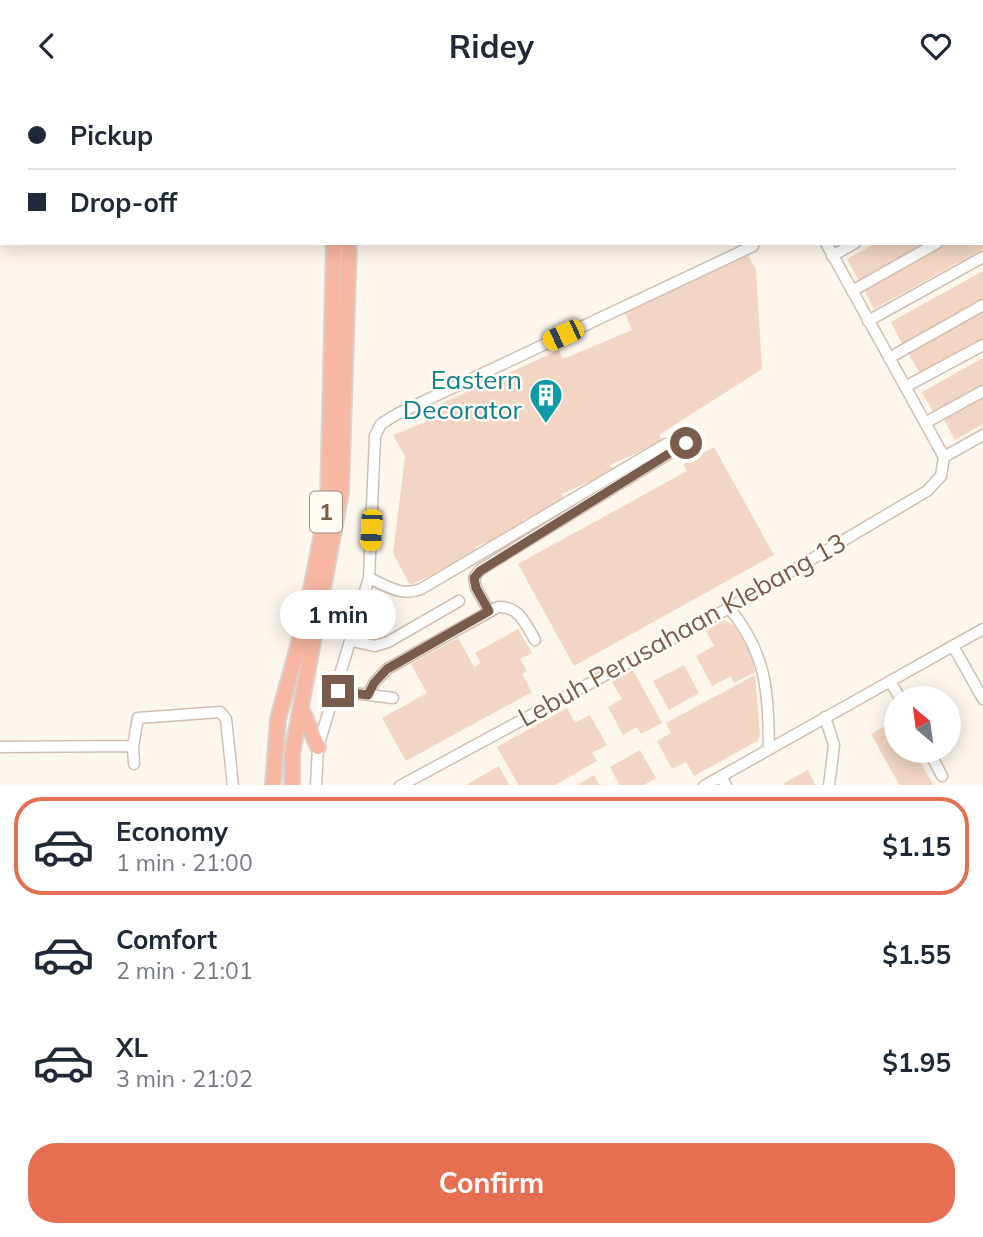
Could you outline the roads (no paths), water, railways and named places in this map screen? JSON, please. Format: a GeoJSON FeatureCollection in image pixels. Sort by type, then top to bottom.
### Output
{"type":"FeatureCollection","features":[{"type":"Feature","properties":{"kind":"highway","name":"1"},"geometry":{"type":"LineString","coordinates":[[273,785],[278,719],[305,621],[328,502],[334,245]]}},
{"type":"Feature","properties":{"kind":"highway","name":"1"},"geometry":{"type":"LineString","coordinates":[[292,785],[292,754],[341,492],[349,245]]}},
{"type":"Feature","properties":{"kind":"highway"},"geometry":{"type":"LineString","coordinates":[[302,708],[318,747]]}},
{"type":"Feature","properties":{"kind":"street"},"geometry":{"type":"LineString","coordinates":[[827,245],[944,457],[983,435]]}},
{"type":"Feature","properties":{"kind":"street"},"geometry":{"type":"LineString","coordinates":[[832,255],[851,245]]}},
{"type":"Feature","properties":{"kind":"street"},"geometry":{"type":"LineString","coordinates":[[852,291],[933,245]]}},
{"type":"Feature","properties":{"kind":"street"},"geometry":{"type":"LineString","coordinates":[[316,785],[318,747],[338,691],[369,578],[374,436],[381,424],[397,414],[753,246]]}},
{"type":"Feature","properties":{"kind":"street"},"geometry":{"type":"LineString","coordinates":[[869,321],[983,257]]}},
{"type":"Feature","properties":{"kind":"street"},"geometry":{"type":"LineString","coordinates":[[889,358],[983,305]]}},
{"type":"Feature","properties":{"kind":"street"},"geometry":{"type":"LineString","coordinates":[[905,387],[983,345]]}},
{"type":"Feature","properties":{"kind":"street"},"geometry":{"type":"LineString","coordinates":[[925,423],[983,391]]}},
{"type":"Feature","properties":{"kind":"street"},"geometry":{"type":"LineString","coordinates":[[489,611],[476,588],[474,578],[480,571],[686,443]]}},
{"type":"Feature","properties":{"kind":"street"},"geometry":{"type":"LineString","coordinates":[[369,578],[399,591],[412,593],[421,589],[666,444]]}},
{"type":"Feature","properties":{"kind":"street","name":"Lebuh Perusahaan Klebang 13"},"geometry":{"type":"LineString","coordinates":[[402,785],[729,608],[927,491],[942,477],[944,457]]}},
{"type":"Feature","properties":{"kind":"street"},"geometry":{"type":"LineString","coordinates":[[352,641],[374,646],[388,642],[459,601]]}},
{"type":"Feature","properties":{"kind":"street"},"geometry":{"type":"LineString","coordinates":[[368,695],[374,683],[387,669],[489,611],[508,607],[519,613],[535,639]]}},
{"type":"Feature","properties":{"kind":"street"},"geometry":{"type":"LineString","coordinates":[[729,608],[744,626],[762,666],[768,699],[769,748]]}},
{"type":"Feature","properties":{"kind":"street"},"geometry":{"type":"LineString","coordinates":[[724,781],[769,748],[983,629]]}},
{"type":"Feature","properties":{"kind":"street"},"geometry":{"type":"LineString","coordinates":[[953,646],[983,699]]}},
{"type":"Feature","properties":{"kind":"street"},"geometry":{"type":"LineString","coordinates":[[890,681],[893,686]]}},
{"type":"Feature","properties":{"kind":"street"},"geometry":{"type":"LineString","coordinates":[[338,691],[393,698]]}},
{"type":"Feature","properties":{"kind":"street"},"geometry":{"type":"LineString","coordinates":[[134,764],[138,718],[220,712],[226,719],[233,785]]}},
{"type":"Feature","properties":{"kind":"street"},"geometry":{"type":"LineString","coordinates":[[825,717],[834,745],[829,785]]}},
{"type":"Feature","properties":{"kind":"street"},"geometry":{"type":"LineString","coordinates":[[0,747],[134,746]]}},
{"type":"Feature","properties":{"kind":"street"},"geometry":{"type":"LineString","coordinates":[[936,763],[943,776]]}},
{"type":"Feature","properties":{"kind":"place","name":"Eastern Decorator"},"geometry":{"type":"Point","coordinates":[546,425]}}]}
